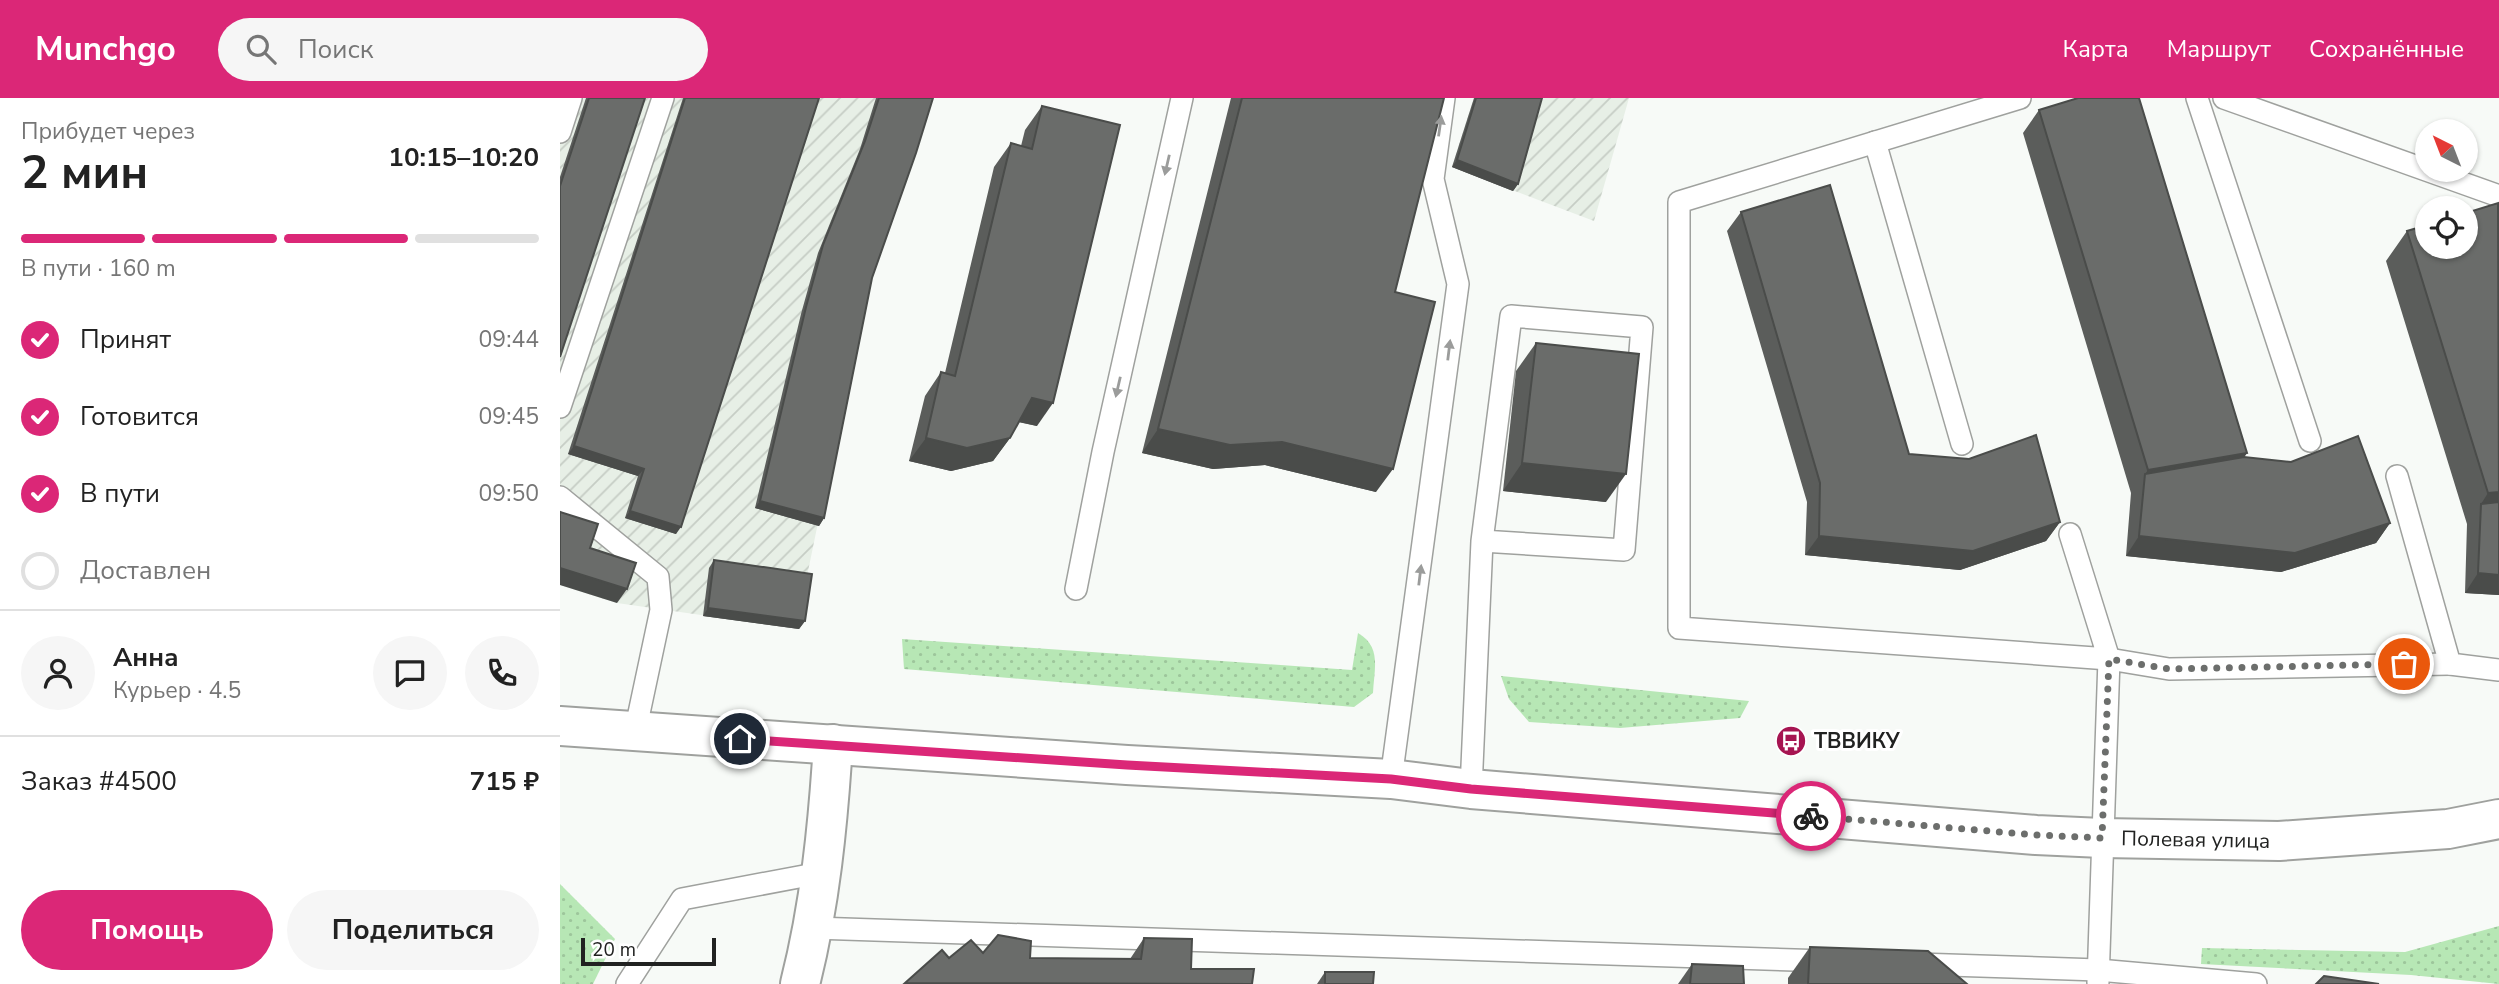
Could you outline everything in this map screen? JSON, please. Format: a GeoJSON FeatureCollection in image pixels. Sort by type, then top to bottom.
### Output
{"type":"FeatureCollection","features":[{"type":"Feature","properties":{"kind":"street","name":"Полевая улица"},"geometry":{"type":"LineString","coordinates":[[560,726],[1127,765],[1391,779],[1471,789],[2036,835],[2279,841],[2448,829],[2499,819]]}},
{"type":"Feature","properties":{"kind":"street"},"geometry":{"type":"LineString","coordinates":[[800,984],[814,928],[829,809],[833,744]]}},
{"type":"Feature","properties":{"kind":"lane"},"geometry":{"type":"LineString","coordinates":[[560,132],[571,98]]}},
{"type":"Feature","properties":{"kind":"lane"},"geometry":{"type":"LineString","coordinates":[[560,407],[663,98]]}},
{"type":"Feature","properties":{"kind":"lane"},"geometry":{"type":"LineString","coordinates":[[1076,589],[1182,98]]}},
{"type":"Feature","properties":{"kind":"lane"},"geometry":{"type":"LineString","coordinates":[[1391,779],[1458,284],[1433,178],[1444,98]]}},
{"type":"Feature","properties":{"kind":"lane"},"geometry":{"type":"LineString","coordinates":[[2020,98],[1679,202],[1679,628],[2109,659],[2169,669],[2450,664],[2499,670]]}},
{"type":"Feature","properties":{"kind":"lane"},"geometry":{"type":"LineString","coordinates":[[2197,98],[2310,441]]}},
{"type":"Feature","properties":{"kind":"lane"},"geometry":{"type":"LineString","coordinates":[[2224,98],[2499,196]]}},
{"type":"Feature","properties":{"kind":"lane"},"geometry":{"type":"LineString","coordinates":[[1875,142],[1962,444]]}},
{"type":"Feature","properties":{"kind":"lane"},"geometry":{"type":"LineString","coordinates":[[1471,789],[1482,541],[1511,316],[1642,327],[1624,550],[1482,541]]}},
{"type":"Feature","properties":{"kind":"lane"},"geometry":{"type":"LineString","coordinates":[[2397,476],[2450,664]]}},
{"type":"Feature","properties":{"kind":"lane"},"geometry":{"type":"LineString","coordinates":[[560,497],[658,577],[661,610],[635,732]]}},
{"type":"Feature","properties":{"kind":"lane"},"geometry":{"type":"LineString","coordinates":[[2070,534],[2109,659],[2098,977]]}},
{"type":"Feature","properties":{"kind":"lane"},"geometry":{"type":"LineString","coordinates":[[627,984],[682,899],[820,873]]}},
{"type":"Feature","properties":{"kind":"lane"},"geometry":{"type":"LineString","coordinates":[[814,928],[1846,962]]}},
{"type":"Feature","properties":{"kind":"lane"},"geometry":{"type":"LineString","coordinates":[[1901,963],[2098,977],[2256,984]]}},
{"type":"Feature","properties":{"kind":"shaded area"},"geometry":{"type":"Polygon","coordinates":[[[560,98],[930,98],[867,285],[806,581],[799,629],[617,603],[560,585],[560,98]]]}},
{"type":"Feature","properties":{"kind":"shaded area"},"geometry":{"type":"Polygon","coordinates":[[[1474,98],[1629,98],[1594,221],[1452,167],[1474,98]]]}},
{"type":"Feature","properties":{"kind":"green space"},"geometry":{"type":"Polygon","coordinates":[[[1358,633],[1371,645],[1375,667],[1373,693],[1354,707],[904,669],[902,639],[1352,670],[1358,633]]]}},
{"type":"Feature","properties":{"kind":"green space"},"geometry":{"type":"Polygon","coordinates":[[[1501,676],[1749,701],[1740,718],[1620,728],[1529,722],[1509,699],[1501,676]]]}},
{"type":"Feature","properties":{"kind":"green space"},"geometry":{"type":"Polygon","coordinates":[[[560,884],[615,939],[593,984],[560,984],[560,884]]]}},
{"type":"Feature","properties":{"kind":"green space"},"geometry":{"type":"Polygon","coordinates":[[[2499,926],[2499,984],[2411,975],[2201,964],[2202,948],[2405,952],[2499,926]]]}},
{"type":"Feature","properties":{"kind":"building"},"geometry":{"type":"Polygon","coordinates":[[[589,98],[645,98],[560,357],[560,186],[589,98]]]}},
{"type":"Feature","properties":{"kind":"building"},"geometry":{"type":"Polygon","coordinates":[[[685,98],[819,98],[681,527],[630,511],[644,469],[574,446],[685,98]]]}},
{"type":"Feature","properties":{"kind":"building"},"geometry":{"type":"Polygon","coordinates":[[[879,98],[933,98],[872,278],[824,518],[760,501],[823,245],[865,141],[879,98]]]}},
{"type":"Feature","properties":{"kind":"building"},"geometry":{"type":"Polygon","coordinates":[[[1242,98],[1444,98],[1395,292],[1435,302],[1393,469],[1282,442],[1230,445],[1158,429],[1242,98]]]}},
{"type":"Feature","properties":{"kind":"building"},"geometry":{"type":"Polygon","coordinates":[[[1476,98],[1542,98],[1518,184],[1457,160],[1476,98]]]}},
{"type":"Feature","properties":{"kind":"building"},"geometry":{"type":"Polygon","coordinates":[[[2078,98],[2139,98],[2247,453],[2148,470],[2039,110],[2078,98]]]}},
{"type":"Feature","properties":{"kind":"building"},"geometry":{"type":"Polygon","coordinates":[[[1042,106],[1120,125],[1053,403],[1032,398],[1010,438],[967,448],[926,438],[941,372],[955,376],[1011,143],[1032,149],[1042,106]]]}},
{"type":"Feature","properties":{"kind":"building"},"geometry":{"type":"Polygon","coordinates":[[[1830,185],[1909,454],[1969,459],[2036,435],[2060,522],[1973,551],[1819,536],[1820,483],[1741,212],[1830,185]]]}},
{"type":"Feature","properties":{"kind":"building"},"geometry":{"type":"Polygon","coordinates":[[[2498,203],[2499,492],[2488,493],[2416,259],[2478,259],[2478,209],[2498,203]]]}},
{"type":"Feature","properties":{"kind":"building"},"geometry":{"type":"Polygon","coordinates":[[[2415,229],[2415,257],[2407,231],[2415,229]]]}},
{"type":"Feature","properties":{"kind":"building"},"geometry":{"type":"Polygon","coordinates":[[[1536,343],[1639,354],[1626,474],[1522,463],[1536,343]]]}},
{"type":"Feature","properties":{"kind":"building"},"geometry":{"type":"Polygon","coordinates":[[[2358,436],[2390,523],[2295,553],[2139,536],[2145,474],[2244,457],[2291,462],[2358,436]]]}},
{"type":"Feature","properties":{"kind":"building"},"geometry":{"type":"Polygon","coordinates":[[[2499,502],[2499,575],[2478,573],[2481,504],[2499,502]]]}},
{"type":"Feature","properties":{"kind":"building"},"geometry":{"type":"Polygon","coordinates":[[[560,512],[598,524],[590,548],[636,563],[627,589],[560,568],[560,512]]]}},
{"type":"Feature","properties":{"kind":"building"},"geometry":{"type":"Polygon","coordinates":[[[714,560],[812,574],[805,621],[708,608],[714,560]]]}},
{"type":"Feature","properties":{"kind":"building"},"geometry":{"type":"Polygon","coordinates":[[[998,935],[1031,941],[1030,958],[1141,959],[1144,938],[1192,939],[1191,969],[1254,969],[1252,984],[905,983],[942,950],[949,958],[971,940],[983,953],[998,935]]]}},
{"type":"Feature","properties":{"kind":"building"},"geometry":{"type":"Polygon","coordinates":[[[1810,947],[1928,951],[1967,984],[1808,984],[1810,947]]]}},
{"type":"Feature","properties":{"kind":"building"},"geometry":{"type":"Polygon","coordinates":[[[1692,964],[1743,966],[1744,984],[1690,984],[1692,964]]]}},
{"type":"Feature","properties":{"kind":"building"},"geometry":{"type":"Polygon","coordinates":[[[1325,972],[1374,972],[1373,984],[1325,984],[1325,972]]]}},
{"type":"Feature","properties":{"kind":"building"},"geometry":{"type":"Polygon","coordinates":[[[2324,976],[2379,984],[2316,984],[2324,976]]]}},
{"type":"Feature","properties":{"kind":"way so far"},"geometry":{"type":"LineString","coordinates":[[1811,816],[2102,838],[2109,659],[2169,669],[2404,664]]}},
{"type":"Feature","properties":{"kind":"place","name":"ТВВИКУ"},"geometry":{"type":"Point","coordinates":[1791,741]}},
{"type":"Feature","properties":{"kind":"route"},"geometry":{"type":"LineString","coordinates":[[740,739],[1127,765],[1391,779],[1471,789],[1811,816]]}}]}
